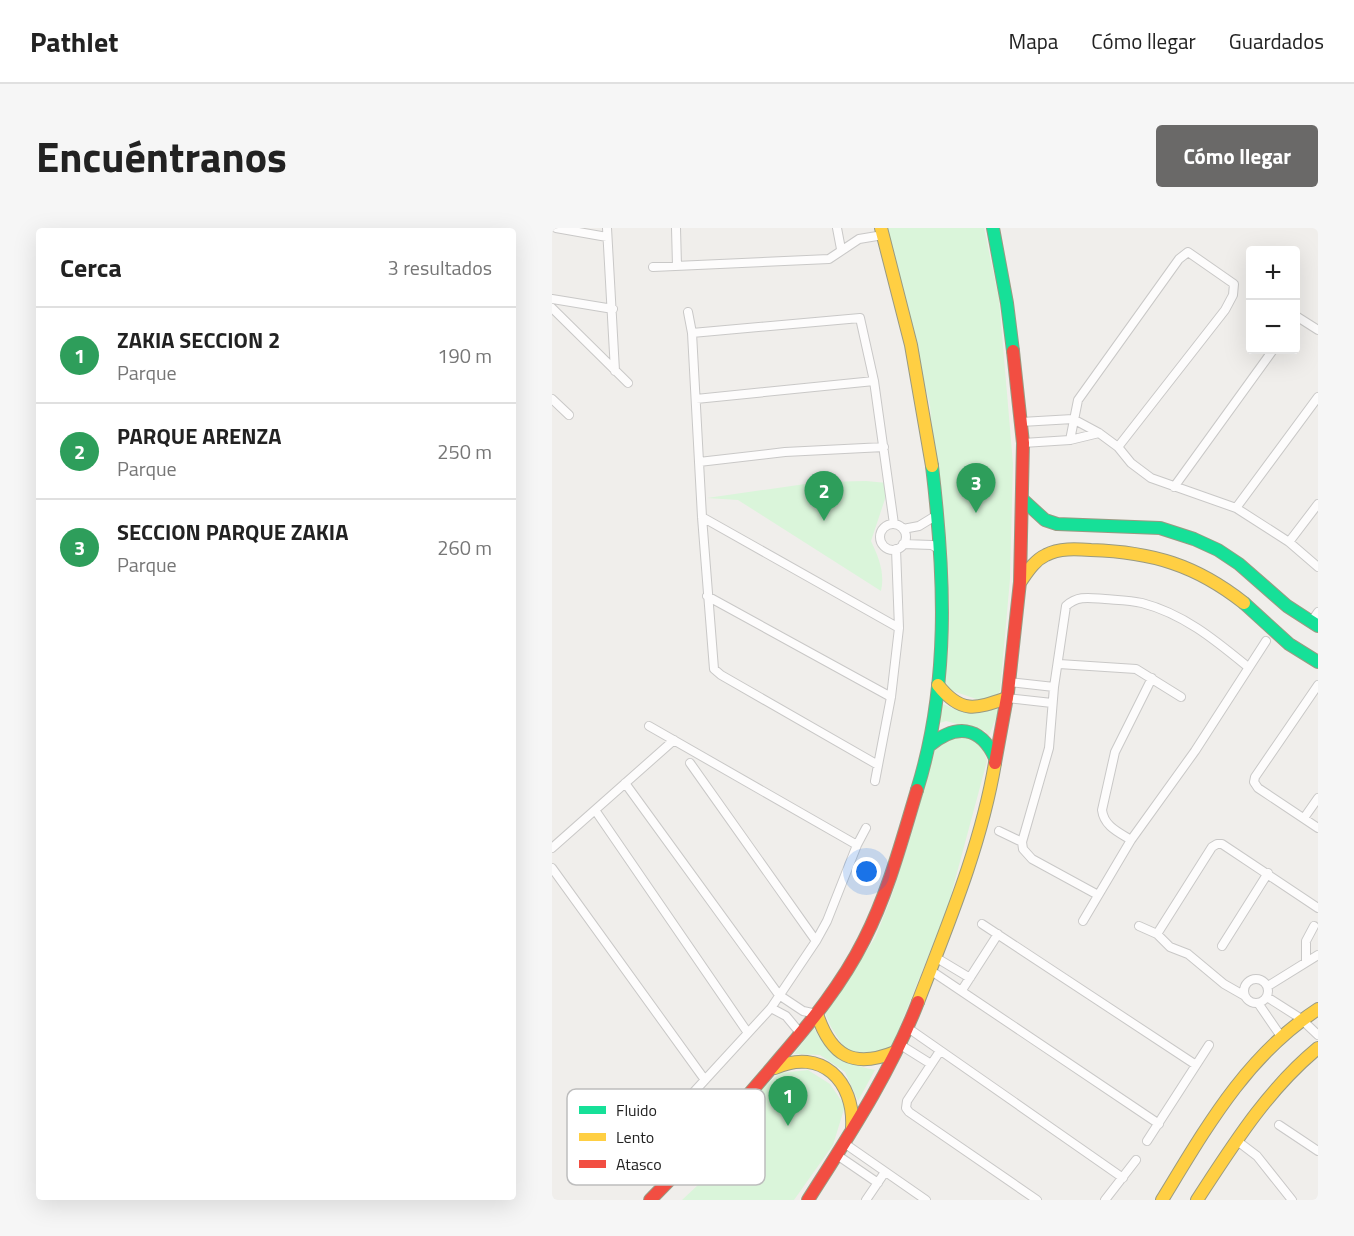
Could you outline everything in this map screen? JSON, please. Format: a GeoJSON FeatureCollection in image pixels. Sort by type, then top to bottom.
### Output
{"type":"FeatureCollection","features":[{"type":"Feature","properties":{"kind":"street"},"geometry":{"type":"LineString","coordinates":[[556,228],[607,233],[615,371]]}},
{"type":"Feature","properties":{"kind":"street"},"geometry":{"type":"LineString","coordinates":[[676,228],[677,266]]}},
{"type":"Feature","properties":{"kind":"street"},"geometry":{"type":"LineString","coordinates":[[837,228],[841,249]]}},
{"type":"Feature","properties":{"kind":"street"},"geometry":{"type":"LineString","coordinates":[[808,1200],[851,1132],[908,1028],[965,880],[994,771],[1010,682],[1020,582],[1023,443],[1005,282],[993,228]]}},
{"type":"Feature","properties":{"kind":"street"},"geometry":{"type":"LineString","coordinates":[[653,267],[829,259],[859,239],[882,232],[925,410],[940,550],[942,623],[938,685],[929,746],[896,858],[857,954],[817,1014],[753,1089]]}},
{"type":"Feature","properties":{"kind":"street"},"geometry":{"type":"LineString","coordinates":[[1070,440],[1078,400],[1179,259],[1188,252],[1234,284],[1233,295],[1225,310],[1118,447]]}},
{"type":"Feature","properties":{"kind":"street"},"geometry":{"type":"LineString","coordinates":[[552,299],[613,309]]}},
{"type":"Feature","properties":{"kind":"street"},"geometry":{"type":"LineString","coordinates":[[552,308],[628,383]]}},
{"type":"Feature","properties":{"kind":"street"},"geometry":{"type":"LineString","coordinates":[[688,312],[692,333],[707,596],[714,669],[878,765]]}},
{"type":"Feature","properties":{"kind":"street"},"geometry":{"type":"LineString","coordinates":[[692,333],[860,318],[874,381],[894,524]]}},
{"type":"Feature","properties":{"kind":"street"},"geometry":{"type":"LineString","coordinates":[[1300,319],[1318,330]]}},
{"type":"Feature","properties":{"kind":"street"},"geometry":{"type":"LineString","coordinates":[[1174,487],[1270,354]]}},
{"type":"Feature","properties":{"kind":"street"},"geometry":{"type":"LineString","coordinates":[[696,399],[874,381]]}},
{"type":"Feature","properties":{"kind":"street"},"geometry":{"type":"LineString","coordinates":[[1236,507],[1318,397]]}},
{"type":"Feature","properties":{"kind":"street"},"geometry":{"type":"LineString","coordinates":[[552,399],[569,415]]}},
{"type":"Feature","properties":{"kind":"street"},"geometry":{"type":"LineString","coordinates":[[1021,422],[1073,419],[1099,433],[1118,447],[1131,463],[1151,478],[1236,507],[1289,542],[1318,567]]}},
{"type":"Feature","properties":{"kind":"street"},"geometry":{"type":"LineString","coordinates":[[1023,443],[1070,440],[1099,433]]}},
{"type":"Feature","properties":{"kind":"street"},"geometry":{"type":"LineString","coordinates":[[699,462],[785,452],[884,447]]}},
{"type":"Feature","properties":{"kind":"street"},"geometry":{"type":"LineString","coordinates":[[1022,499],[1045,520],[1057,524],[1160,528],[1194,539],[1218,550],[1239,564],[1287,606],[1316,620]]}},
{"type":"Feature","properties":{"kind":"street"},"geometry":{"type":"LineString","coordinates":[[1289,542],[1318,504]]}},
{"type":"Feature","properties":{"kind":"street"},"geometry":{"type":"LineString","coordinates":[[937,515],[919,526],[903,529],[894,524],[885,526],[880,540],[887,548],[932,545],[940,550]]}},
{"type":"Feature","properties":{"kind":"street"},"geometry":{"type":"LineString","coordinates":[[702,517],[898,628]]}},
{"type":"Feature","properties":{"kind":"street"},"geometry":{"type":"LineString","coordinates":[[874,781],[891,697],[898,628],[900,547],[905,539],[903,529]]}},
{"type":"Feature","properties":{"kind":"street"},"geometry":{"type":"LineString","coordinates":[[1020,582],[1030,567],[1053,550],[1112,551],[1160,557],[1213,579],[1245,604],[1279,636],[1318,662]]}},
{"type":"Feature","properties":{"kind":"street"},"geometry":{"type":"LineString","coordinates":[[707,596],[891,697]]}},
{"type":"Feature","properties":{"kind":"street"},"geometry":{"type":"LineString","coordinates":[[1098,895],[1026,855],[1022,842],[1049,748],[1052,703],[1066,606],[1072,600],[1083,597],[1140,602],[1173,614],[1201,629],[1248,667]]}},
{"type":"Feature","properties":{"kind":"street"},"geometry":{"type":"LineString","coordinates":[[1083,921],[1131,840],[1195,751],[1266,641]]}},
{"type":"Feature","properties":{"kind":"street"},"geometry":{"type":"LineString","coordinates":[[1059,664],[1136,669],[1181,697]]}},
{"type":"Feature","properties":{"kind":"street"},"geometry":{"type":"LineString","coordinates":[[1131,840],[1106,823],[1101,810],[1115,752],[1152,678]]}},
{"type":"Feature","properties":{"kind":"street"},"geometry":{"type":"LineString","coordinates":[[1010,682],[1054,687]]}},
{"type":"Feature","properties":{"kind":"street"},"geometry":{"type":"LineString","coordinates":[[938,685],[952,702],[962,707],[980,707],[1007,698],[1052,703]]}},
{"type":"Feature","properties":{"kind":"street"},"geometry":{"type":"LineString","coordinates":[[1318,685],[1255,777],[1254,782],[1258,788],[1318,828]]}},
{"type":"Feature","properties":{"kind":"street"},"geometry":{"type":"LineString","coordinates":[[649,726],[711,764],[857,845]]}},
{"type":"Feature","properties":{"kind":"street"},"geometry":{"type":"LineString","coordinates":[[929,746],[941,735],[968,730],[989,744],[995,758]]}},
{"type":"Feature","properties":{"kind":"street"},"geometry":{"type":"LineString","coordinates":[[552,848],[674,740]]}},
{"type":"Feature","properties":{"kind":"street"},"geometry":{"type":"LineString","coordinates":[[690,764],[816,941]]}},
{"type":"Feature","properties":{"kind":"street"},"geometry":{"type":"LineString","coordinates":[[698,774],[711,764]]}},
{"type":"Feature","properties":{"kind":"street"},"geometry":{"type":"LineString","coordinates":[[625,783],[780,995],[803,1011],[817,1014]]}},
{"type":"Feature","properties":{"kind":"street"},"geometry":{"type":"LineString","coordinates":[[1304,818],[1318,798]]}},
{"type":"Feature","properties":{"kind":"street"},"geometry":{"type":"LineString","coordinates":[[595,810],[748,1033]]}},
{"type":"Feature","properties":{"kind":"street"},"geometry":{"type":"LineString","coordinates":[[697,1089],[771,1008],[816,941],[827,921],[866,828]]}},
{"type":"Feature","properties":{"kind":"street"},"geometry":{"type":"LineString","coordinates":[[999,831],[1022,842]]}},
{"type":"Feature","properties":{"kind":"street"},"geometry":{"type":"LineString","coordinates":[[1157,934],[1212,847],[1217,844],[1222,844],[1268,873],[1318,908]]}},
{"type":"Feature","properties":{"kind":"street"},"geometry":{"type":"LineString","coordinates":[[552,868],[705,1080]]}},
{"type":"Feature","properties":{"kind":"street"},"geometry":{"type":"LineString","coordinates":[[1222,946],[1268,873]]}},
{"type":"Feature","properties":{"kind":"street"},"geometry":{"type":"LineString","coordinates":[[982,924],[1196,1065]]}},
{"type":"Feature","properties":{"kind":"street"},"geometry":{"type":"LineString","coordinates":[[1138,926],[1157,934],[1170,947],[1188,954],[1250,1002],[1258,1003],[1267,997]]}},
{"type":"Feature","properties":{"kind":"street"},"geometry":{"type":"LineString","coordinates":[[1306,961],[1306,941],[1314,926]]}},
{"type":"Feature","properties":{"kind":"street"},"geometry":{"type":"LineString","coordinates":[[962,990],[998,934]]}},
{"type":"Feature","properties":{"kind":"street"},"geometry":{"type":"LineString","coordinates":[[1268,986],[1318,955]]}},
{"type":"Feature","properties":{"kind":"street"},"geometry":{"type":"LineString","coordinates":[[936,957],[970,978]]}},
{"type":"Feature","properties":{"kind":"street"},"geometry":{"type":"LineString","coordinates":[[930,970],[1159,1124]]}},
{"type":"Feature","properties":{"kind":"street"},"geometry":{"type":"LineString","coordinates":[[1245,996],[1244,988],[1248,981],[1255,978],[1263,980],[1268,986],[1267,997]]}},
{"type":"Feature","properties":{"kind":"street"},"geometry":{"type":"LineString","coordinates":[[1267,997],[1300,1018],[1318,1035]]}},
{"type":"Feature","properties":{"kind":"street"},"geometry":{"type":"LineString","coordinates":[[1258,1003],[1280,1035]]}},
{"type":"Feature","properties":{"kind":"street"},"geometry":{"type":"LineString","coordinates":[[771,1008],[786,1016],[801,1034]]}},
{"type":"Feature","properties":{"kind":"street"},"geometry":{"type":"LineString","coordinates":[[1161,1200],[1203,1133],[1235,1088],[1280,1035],[1300,1018],[1318,1009]]}},
{"type":"Feature","properties":{"kind":"street"},"geometry":{"type":"LineString","coordinates":[[817,1014],[828,1042],[852,1059],[867,1061],[882,1059],[897,1048]]}},
{"type":"Feature","properties":{"kind":"street"},"geometry":{"type":"LineString","coordinates":[[908,1028],[1123,1178]]}},
{"type":"Feature","properties":{"kind":"street"},"geometry":{"type":"LineString","coordinates":[[1147,1141],[1209,1045]]}},
{"type":"Feature","properties":{"kind":"street"},"geometry":{"type":"LineString","coordinates":[[897,1048],[932,1064]]}},
{"type":"Feature","properties":{"kind":"street"},"geometry":{"type":"LineString","coordinates":[[1197,1200],[1236,1140],[1298,1063],[1318,1048]]}},
{"type":"Feature","properties":{"kind":"street"},"geometry":{"type":"LineString","coordinates":[[940,1051],[907,1101],[906,1108],[1037,1200]]}},
{"type":"Feature","properties":{"kind":"street"},"geometry":{"type":"LineString","coordinates":[[768,1072],[785,1061],[804,1060],[823,1066],[838,1078],[849,1094],[853,1113],[851,1132]]}},
{"type":"Feature","properties":{"kind":"street"},"geometry":{"type":"LineString","coordinates":[[1279,1125],[1318,1151]]}},
{"type":"Feature","properties":{"kind":"street"},"geometry":{"type":"LineString","coordinates":[[1236,1140],[1257,1156],[1292,1200]]}},
{"type":"Feature","properties":{"kind":"street"},"geometry":{"type":"LineString","coordinates":[[844,1143],[926,1200]]}},
{"type":"Feature","properties":{"kind":"street"},"geometry":{"type":"LineString","coordinates":[[837,1155],[878,1183]]}},
{"type":"Feature","properties":{"kind":"street"},"geometry":{"type":"LineString","coordinates":[[1106,1200],[1136,1161]]}},
{"type":"Feature","properties":{"kind":"street"},"geometry":{"type":"LineString","coordinates":[[866,1200],[885,1172]]}},
{"type":"Feature","properties":{"kind":"street"},"geometry":{"type":"LineString","coordinates":[[650,1200],[665,1185]]}},
{"type":"Feature","properties":{"kind":"green space"},"geometry":{"type":"Polygon","coordinates":[[[883,228],[984,228],[999,299],[1013,464],[1010,579],[1000,691],[995,700],[985,702],[944,688],[944,562],[930,406],[883,228]]]}},
{"type":"Feature","properties":{"kind":"green space"},"geometry":{"type":"Polygon","coordinates":[[[819,482],[887,483],[888,490],[871,541],[880,566],[881,591],[738,500],[707,498],[819,482]]]}},
{"type":"Feature","properties":{"kind":"green space"},"geometry":{"type":"Polygon","coordinates":[[[1003,699],[989,736],[985,731],[946,721],[937,724],[938,702],[963,711],[979,712],[1003,699]]]}},
{"type":"Feature","properties":{"kind":"green space"},"geometry":{"type":"Polygon","coordinates":[[[956,734],[980,741],[987,761],[947,910],[891,1048],[878,1054],[847,1052],[825,1013],[875,938],[891,898],[913,829],[937,743],[956,734]]]}},
{"type":"Feature","properties":{"kind":"green space"},"geometry":{"type":"Polygon","coordinates":[[[814,1028],[826,1046],[838,1057],[854,1065],[875,1070],[858,1101],[845,1072],[820,1055],[794,1054],[814,1028]]]}},
{"type":"Feature","properties":{"kind":"green space"},"geometry":{"type":"Polygon","coordinates":[[[808,1070],[830,1084],[845,1106],[833,1145],[794,1200],[682,1200],[698,1185],[765,1185],[765,1089],[761,1089],[780,1073],[808,1070]]]}},
{"type":"Feature","properties":{"kind":"traffic: fast"},"geometry":{"type":"LineString","coordinates":[[993,228],[1013,351]]}},
{"type":"Feature","properties":{"kind":"traffic: fast"},"geometry":{"type":"LineString","coordinates":[[917,790],[928,750],[935,710],[942,629],[940,548],[932,466]]}},
{"type":"Feature","properties":{"kind":"traffic: fast"},"geometry":{"type":"LineString","coordinates":[[1022,499],[1045,520],[1057,524],[1160,528],[1194,539],[1218,550],[1239,564],[1287,606],[1318,626]]}},
{"type":"Feature","properties":{"kind":"traffic: fast"},"geometry":{"type":"LineString","coordinates":[[1244,603],[1289,644],[1318,662]]}},
{"type":"Feature","properties":{"kind":"traffic: fast"},"geometry":{"type":"LineString","coordinates":[[929,746],[948,734],[966,731],[982,739],[995,758]]}},
{"type":"Feature","properties":{"kind":"traffic: slow"},"geometry":{"type":"LineString","coordinates":[[881,228],[911,345],[932,466]]}},
{"type":"Feature","properties":{"kind":"traffic: slow"},"geometry":{"type":"LineString","coordinates":[[1021,581],[1035,563],[1051,553],[1074,549],[1113,551],[1154,558],[1191,570],[1244,603]]}},
{"type":"Feature","properties":{"kind":"traffic: slow"},"geometry":{"type":"LineString","coordinates":[[938,685],[954,701],[969,707],[986,705],[1007,698]]}},
{"type":"Feature","properties":{"kind":"traffic: slow"},"geometry":{"type":"LineString","coordinates":[[918,1002],[972,855],[995,763]]}},
{"type":"Feature","properties":{"kind":"traffic: slow"},"geometry":{"type":"LineString","coordinates":[[1162,1200],[1212,1120],[1249,1071],[1292,1028],[1318,1009]]}},
{"type":"Feature","properties":{"kind":"traffic: slow"},"geometry":{"type":"LineString","coordinates":[[817,1014],[829,1040],[846,1055],[856,1059],[867,1059],[895,1052]]}},
{"type":"Feature","properties":{"kind":"traffic: slow"},"geometry":{"type":"LineString","coordinates":[[1197,1200],[1267,1100],[1318,1048]]}},
{"type":"Feature","properties":{"kind":"traffic: slow"},"geometry":{"type":"LineString","coordinates":[[775,1068],[807,1062],[820,1065],[832,1072],[848,1096],[852,1128]]}},
{"type":"Feature","properties":{"kind":"traffic: jam"},"geometry":{"type":"LineString","coordinates":[[995,763],[1008,692],[1020,582],[1023,443],[1013,351]]}},
{"type":"Feature","properties":{"kind":"traffic: jam"},"geometry":{"type":"LineString","coordinates":[[753,1089],[814,1017],[846,972],[864,940],[894,866],[917,790]]}},
{"type":"Feature","properties":{"kind":"traffic: jam"},"geometry":{"type":"LineString","coordinates":[[808,1200],[882,1079],[918,1002]]}},
{"type":"Feature","properties":{"kind":"traffic: jam"},"geometry":{"type":"LineString","coordinates":[[650,1200],[665,1185]]}},
{"type":"Feature","properties":{"kind":"place","name":"SECCION PARQUE ZAKIA"},"geometry":{"type":"Point","coordinates":[976,513]}},
{"type":"Feature","properties":{"kind":"place","name":"PARQUE ARENZA"},"geometry":{"type":"Point","coordinates":[824,521]}},
{"type":"Feature","properties":{"kind":"place","name":"ZAKIA SECCION 2"},"geometry":{"type":"Point","coordinates":[788,1126]}}]}
